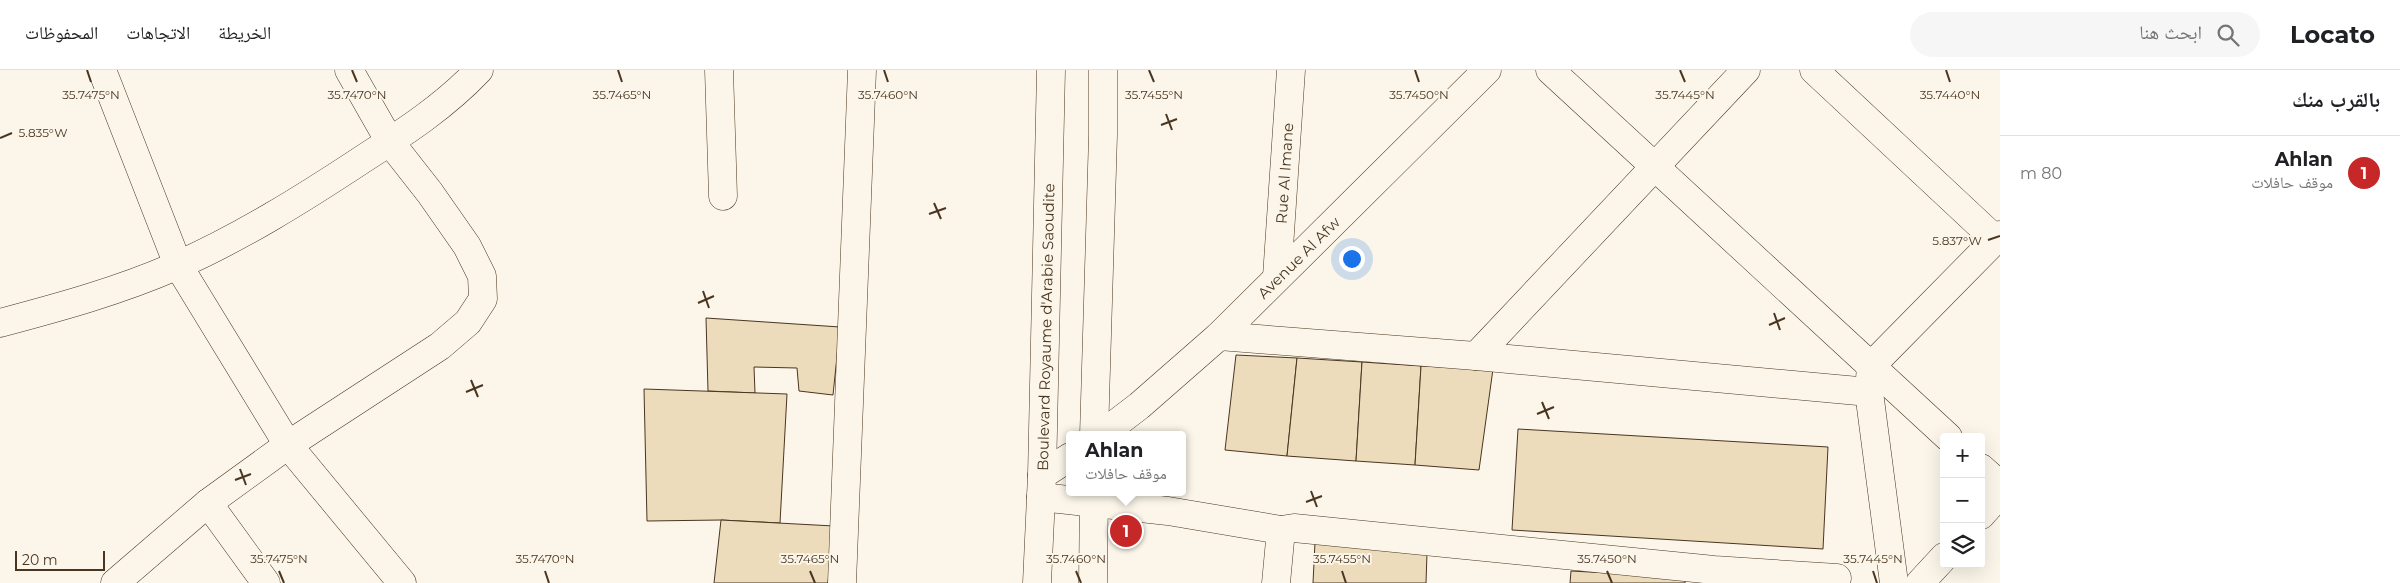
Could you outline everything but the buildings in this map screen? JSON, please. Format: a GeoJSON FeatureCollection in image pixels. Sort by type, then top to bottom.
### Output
{"type":"FeatureCollection","features":[{"type":"Feature","properties":{"kind":"street"},"geometry":{"type":"LineString","coordinates":[[102,70],[178,265],[288,445],[402,583]]}},
{"type":"Feature","properties":{"kind":"street"},"geometry":{"type":"LineString","coordinates":[[115,583],[208,503],[288,445],[440,346],[468,322],[483,299],[482,276],[467,246],[430,193],[390,142],[350,70]]}},
{"type":"Feature","properties":{"kind":"street"},"geometry":{"type":"LineString","coordinates":[[0,323],[78,302],[178,265],[318,189],[428,117],[462,88],[479,70]]}},
{"type":"Feature","properties":{"kind":"street"},"geometry":{"type":"LineString","coordinates":[[719,70],[723,196]]}},
{"type":"Feature","properties":{"kind":"street"},"geometry":{"type":"LineString","coordinates":[[842,583],[862,70]]}},
{"type":"Feature","properties":{"kind":"street","name":"Boulevard Royaume d'Arabie Saoudite"},"geometry":{"type":"LineString","coordinates":[[1037,583],[1042,486],[1051,70]]}},
{"type":"Feature","properties":{"kind":"street"},"geometry":{"type":"LineString","coordinates":[[1094,431],[1104,135],[1103,70]]}},
{"type":"Feature","properties":{"kind":"street","name":"Rue Al Imane"},"geometry":{"type":"LineString","coordinates":[[1276,277],[1291,70]]}},
{"type":"Feature","properties":{"kind":"street","name":"Avenue Al Afw"},"geometry":{"type":"LineString","coordinates":[[1107,431],[1139,406],[1219,336],[1276,277],[1487,70]]}},
{"type":"Feature","properties":{"kind":"street"},"geometry":{"type":"LineString","coordinates":[[1550,70],[1655,167],[1870,379],[1943,433]]}},
{"type":"Feature","properties":{"kind":"street"},"geometry":{"type":"LineString","coordinates":[[1476,356],[1746,70]]}},
{"type":"Feature","properties":{"kind":"street"},"geometry":{"type":"LineString","coordinates":[[1814,70],[1998,238],[1870,379],[1894,583]]}},
{"type":"Feature","properties":{"kind":"street"},"geometry":{"type":"LineString","coordinates":[[1219,336],[1476,356],[1870,379]]}},
{"type":"Feature","properties":{"kind":"street"},"geometry":{"type":"LineString","coordinates":[[1042,486],[1066,461]]}},
{"type":"Feature","properties":{"kind":"street"},"geometry":{"type":"LineString","coordinates":[[1985,506],[1996,482]]}},
{"type":"Feature","properties":{"kind":"street"},"geometry":{"type":"LineString","coordinates":[[1042,486],[1066,491]]}},
{"type":"Feature","properties":{"kind":"street"},"geometry":{"type":"LineString","coordinates":[[1093,583],[1094,497],[1281,530],[1294,528],[1714,576],[1837,578]]}},
{"type":"Feature","properties":{"kind":"street"},"geometry":{"type":"LineString","coordinates":[[208,503],[266,583]]}},
{"type":"Feature","properties":{"kind":"street"},"geometry":{"type":"LineString","coordinates":[[1276,583],[1281,530]]}},
{"type":"Feature","properties":{"kind":"street"},"geometry":{"type":"LineString","coordinates":[[1920,583],[1940,561]]}},
{"type":"Feature","properties":{"kind":"place","name":"Ahlan"},"geometry":{"type":"Point","coordinates":[1126,531]}}]}
